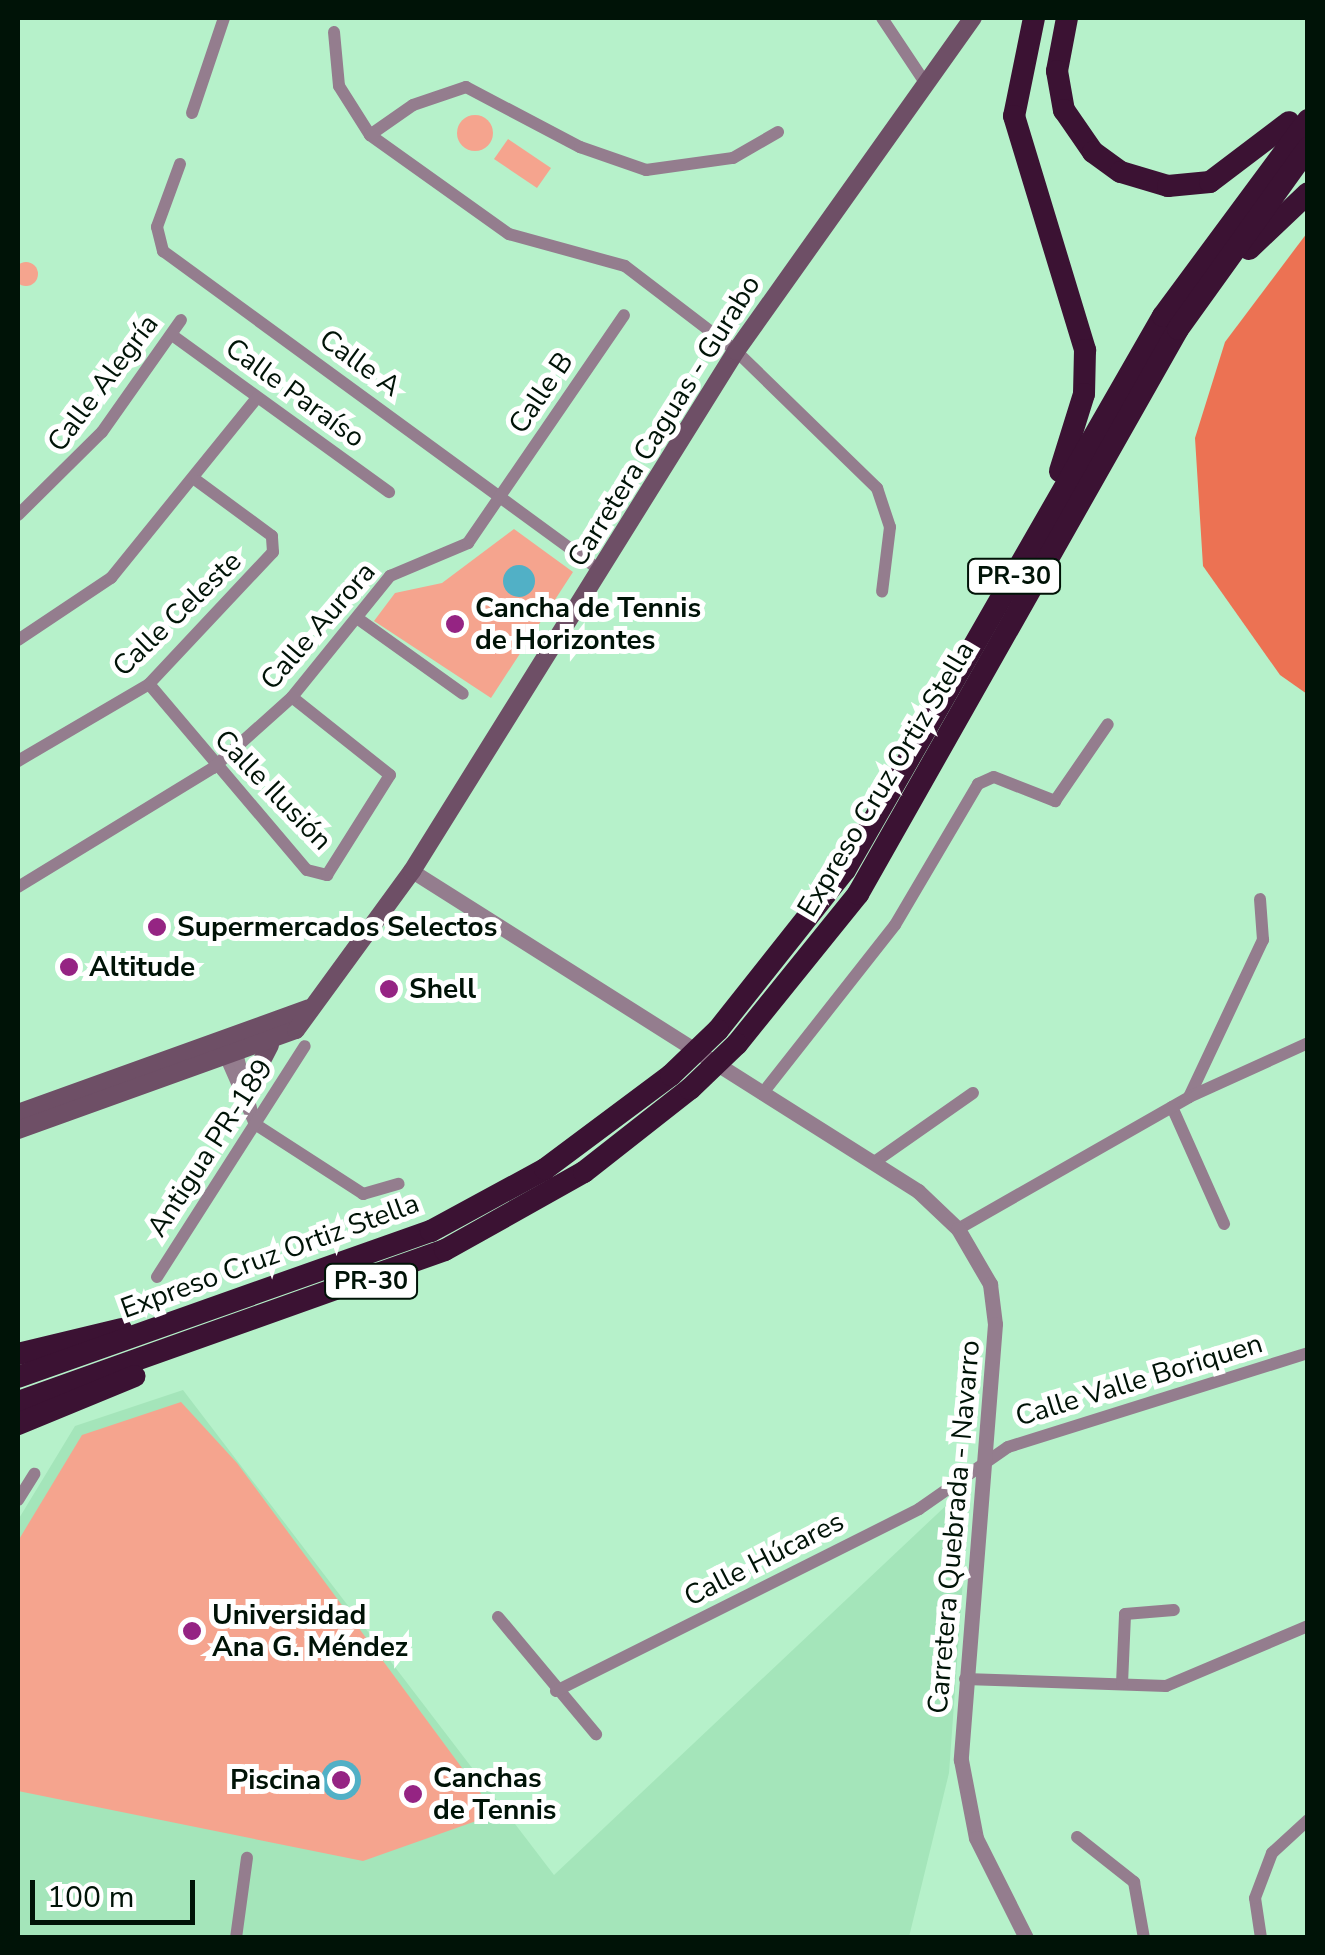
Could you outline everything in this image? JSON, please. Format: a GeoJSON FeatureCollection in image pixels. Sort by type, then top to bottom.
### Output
{"type":"FeatureCollection","features":[{"type":"Feature","properties":{"kind":"highway"},"geometry":{"type":"LineString","coordinates":[[1012,580],[1072,442],[1086,374],[1079,308],[1014,116],[1034,18]]}},
{"type":"Feature","properties":{"kind":"highway"},"geometry":{"type":"LineString","coordinates":[[1067,18],[1056,71],[1064,110],[1093,152],[1142,180],[1181,186],[1227,175],[1308,108]]}},
{"type":"Feature","properties":{"kind":"highway","name":"Expreso Cruz Ortiz Stella"},"geometry":{"type":"LineString","coordinates":[[728,1037],[846,870],[1164,316],[1308,120]]}},
{"type":"Feature","properties":{"kind":"highway","name":"Expreso Cruz Ortiz Stella"},"geometry":{"type":"LineString","coordinates":[[18,1402],[172,1350],[480,1233],[584,1172],[728,1037],[858,894],[1206,288],[1308,148]]}},
{"type":"Feature","properties":{"kind":"highway"},"geometry":{"type":"LineString","coordinates":[[1206,288],[1308,193]]}},
{"type":"Feature","properties":{"kind":"highway","name":"Expreso Cruz Ortiz Stella"},"geometry":{"type":"LineString","coordinates":[[18,1377],[460,1217],[681,1082]]}},
{"type":"Feature","properties":{"kind":"highway"},"geometry":{"type":"LineString","coordinates":[[18,1354],[116,1329],[159,1329]]}},
{"type":"Feature","properties":{"kind":"highway"},"geometry":{"type":"LineString","coordinates":[[18,1424],[134,1376],[172,1350]]}},
{"type":"Feature","properties":{"kind":"main road","name":"Carretera Caguas - Gurabo"},"geometry":{"type":"LineString","coordinates":[[18,1130],[233,1059],[296,1030],[412,871],[736,351],[924,81],[973,18]]}},
{"type":"Feature","properties":{"kind":"main road"},"geometry":{"type":"LineString","coordinates":[[18,1113],[310,1008]]}},
{"type":"Feature","properties":{"kind":"main road"},"geometry":{"type":"LineString","coordinates":[[249,1086],[270,1045]]}},
{"type":"Feature","properties":{"kind":"street"},"geometry":{"type":"LineString","coordinates":[[192,112],[224,18]]}},
{"type":"Feature","properties":{"kind":"street"},"geometry":{"type":"LineString","coordinates":[[882,18],[924,81]]}},
{"type":"Feature","properties":{"kind":"street"},"geometry":{"type":"LineString","coordinates":[[334,32],[339,86],[370,135],[509,234],[625,266],[736,351],[877,488],[890,527],[882,592]]}},
{"type":"Feature","properties":{"kind":"street"},"geometry":{"type":"LineString","coordinates":[[370,135],[412,104],[466,87],[646,170],[732,158],[778,132]]}},
{"type":"Feature","properties":{"kind":"street","name":"Calle A"},"geometry":{"type":"LineString","coordinates":[[180,164],[157,227],[163,250],[602,571]]}},
{"type":"Feature","properties":{"kind":"street","name":"Calle B"},"geometry":{"type":"LineString","coordinates":[[504,501],[624,315]]}},
{"type":"Feature","properties":{"kind":"street","name":"Calle Alegría"},"geometry":{"type":"LineString","coordinates":[[18,515],[102,432],[181,320]]}},
{"type":"Feature","properties":{"kind":"street","name":"Calle Paraíso"},"geometry":{"type":"LineString","coordinates":[[172,335],[388,492]]}},
{"type":"Feature","properties":{"kind":"street"},"geometry":{"type":"LineString","coordinates":[[18,640],[111,578],[197,482],[258,398]]}},
{"type":"Feature","properties":{"kind":"street","name":"Calle Celeste"},"geometry":{"type":"LineString","coordinates":[[18,760],[149,684],[273,552],[272,536],[197,482]]}},
{"type":"Feature","properties":{"kind":"street","name":"Calle Aurora"},"geometry":{"type":"LineString","coordinates":[[18,887],[213,768],[292,697],[390,576],[468,543],[504,501]]}},
{"type":"Feature","properties":{"kind":"street"},"geometry":{"type":"LineString","coordinates":[[357,618],[463,694]]}},
{"type":"Feature","properties":{"kind":"street","name":"Calle Ilusión"},"geometry":{"type":"LineString","coordinates":[[149,684],[213,768],[307,870],[327,875],[390,774],[292,697]]}},
{"type":"Feature","properties":{"kind":"street"},"geometry":{"type":"LineString","coordinates":[[762,1094],[895,925],[978,784],[994,777],[1055,801],[1108,724]]}},
{"type":"Feature","properties":{"kind":"street","name":"Carretera Quebrada - Navarro"},"geometry":{"type":"LineString","coordinates":[[412,871],[873,1163],[958,1229],[990,1284],[995,1324],[988,1460],[960,1760],[976,1838],[1026,1938]]}},
{"type":"Feature","properties":{"kind":"street"},"geometry":{"type":"LineString","coordinates":[[1189,1097],[1263,940],[1260,899]]}},
{"type":"Feature","properties":{"kind":"street"},"geometry":{"type":"LineString","coordinates":[[226,1039],[254,1124],[363,1194],[399,1184]]}},
{"type":"Feature","properties":{"kind":"street"},"geometry":{"type":"LineString","coordinates":[[958,1229],[1172,1106],[1308,1043]]}},
{"type":"Feature","properties":{"kind":"street","name":"Antigua PR-189"},"geometry":{"type":"LineString","coordinates":[[157,1277],[305,1046]]}},
{"type":"Feature","properties":{"kind":"street"},"geometry":{"type":"LineString","coordinates":[[233,1059],[249,1086],[254,1124]]}},
{"type":"Feature","properties":{"kind":"street"},"geometry":{"type":"LineString","coordinates":[[873,1163],[973,1094]]}},
{"type":"Feature","properties":{"kind":"street"},"geometry":{"type":"LineString","coordinates":[[1172,1106],[1224,1224]]}},
{"type":"Feature","properties":{"kind":"street","name":"Calle Valle Boriquen"},"geometry":{"type":"LineString","coordinates":[[988,1460],[1308,1352]]}},
{"type":"Feature","properties":{"kind":"street","name":"Calle Húcares"},"geometry":{"type":"LineString","coordinates":[[556,1691],[919,1509],[988,1460]]}},
{"type":"Feature","properties":{"kind":"street"},"geometry":{"type":"LineString","coordinates":[[18,1500],[34,1474]]}},
{"type":"Feature","properties":{"kind":"street"},"geometry":{"type":"LineString","coordinates":[[1122,1684],[1125,1614],[1174,1610]]}},
{"type":"Feature","properties":{"kind":"street"},"geometry":{"type":"LineString","coordinates":[[498,1617],[556,1691],[596,1734]]}},
{"type":"Feature","properties":{"kind":"street"},"geometry":{"type":"LineString","coordinates":[[965,1679],[1122,1684],[1192,1681],[1308,1626]]}},
{"type":"Feature","properties":{"kind":"street"},"geometry":{"type":"LineString","coordinates":[[1261,1938],[1256,1898],[1272,1854],[1308,1820]]}},
{"type":"Feature","properties":{"kind":"street"},"geometry":{"type":"LineString","coordinates":[[1077,1837],[1134,1882],[1144,1938]]}},
{"type":"Feature","properties":{"kind":"street"},"geometry":{"type":"LineString","coordinates":[[236,1938],[247,1858]]}},
{"type":"Feature","properties":{"kind":"shaded area"},"geometry":{"type":"Polygon","coordinates":[[[475,115],[488,120],[493,133],[488,146],[475,151],[462,146],[457,133],[462,120],[475,115]]]}},
{"type":"Feature","properties":{"kind":"shaded area"},"geometry":{"type":"Polygon","coordinates":[[[508,139],[551,168],[537,188],[494,159],[508,139]]]}},
{"type":"Feature","properties":{"kind":"shaded area"},"geometry":{"type":"Polygon","coordinates":[[[1307,233],[1307,694],[1280,675],[1203,566],[1195,438],[1225,342],[1307,233]]]}},
{"type":"Feature","properties":{"kind":"shaded area"},"geometry":{"type":"Polygon","coordinates":[[[26,262],[38,274],[26,286],[14,274],[26,262]]]}},
{"type":"Feature","properties":{"kind":"shaded area"},"geometry":{"type":"Polygon","coordinates":[[[514,529],[573,572],[491,698],[374,621],[395,593],[442,583],[514,529]]]}},
{"type":"Feature","properties":{"kind":"shaded area","name":"Universidad Ana G. Méndez"},"geometry":{"type":"Polygon","coordinates":[[[183,1390],[554,1875],[970,1483],[949,1773],[909,1937],[18,1937],[18,1520],[75,1426],[183,1390]]]}},
{"type":"Feature","properties":{"kind":"shaded area"},"geometry":{"type":"Polygon","coordinates":[[[181,1402],[237,1463],[496,1814],[363,1861],[18,1791],[18,1541],[82,1435],[181,1402]]]}},
{"type":"Feature","properties":{"kind":"water"},"geometry":{"type":"Polygon","coordinates":[[[519,565],[530,570],[535,581],[530,592],[519,597],[508,592],[503,581],[508,570],[519,565]]]}},
{"type":"Feature","properties":{"kind":"water","name":"Piscina"},"geometry":{"type":"Polygon","coordinates":[[[341,1760],[355,1766],[361,1780],[355,1794],[341,1800],[327,1794],[321,1780],[327,1766],[341,1760]]]}},
{"type":"Feature","properties":{"kind":"place","name":"Cancha de Tennis de Horizontes"},"geometry":{"type":"Point","coordinates":[455,624]}},
{"type":"Feature","properties":{"kind":"place","name":"Supermercados Selectos"},"geometry":{"type":"Point","coordinates":[157,927]}},
{"type":"Feature","properties":{"kind":"place","name":"Altitude"},"geometry":{"type":"Point","coordinates":[69,967]}},
{"type":"Feature","properties":{"kind":"place","name":"Shell"},"geometry":{"type":"Point","coordinates":[389,989]}},
{"type":"Feature","properties":{"kind":"place","name":"Universidad Ana G. Méndez"},"geometry":{"type":"Point","coordinates":[192,1631]}},
{"type":"Feature","properties":{"kind":"place","name":"Piscina"},"geometry":{"type":"Point","coordinates":[341,1780]}},
{"type":"Feature","properties":{"kind":"place","name":"Canchas de Tennis"},"geometry":{"type":"Point","coordinates":[413,1794]}}]}
